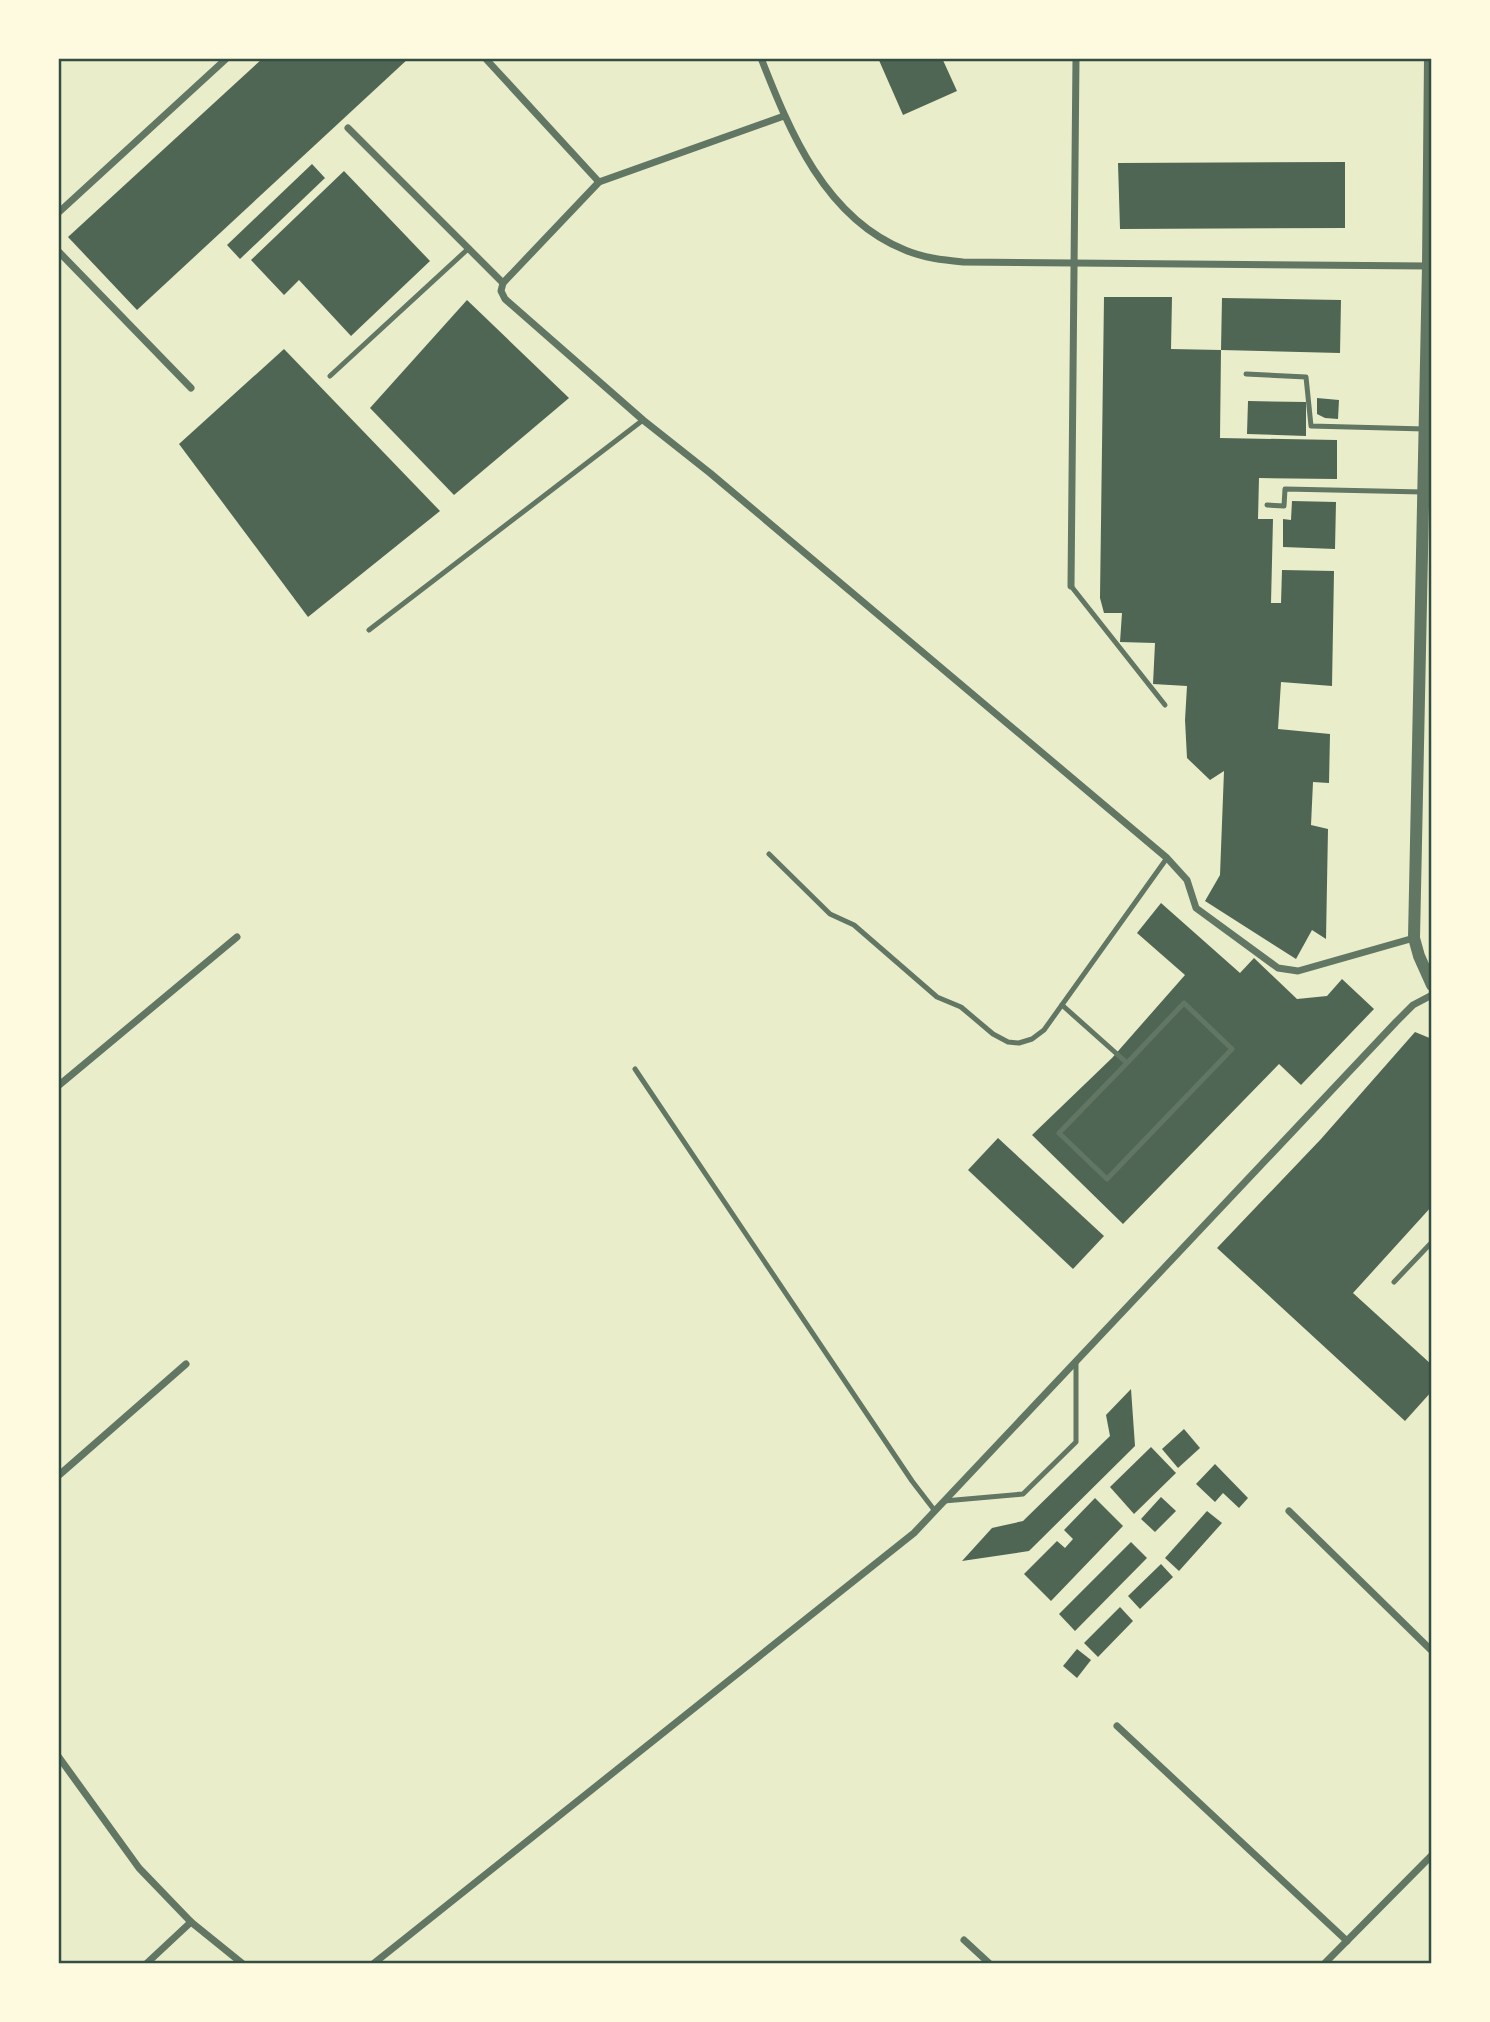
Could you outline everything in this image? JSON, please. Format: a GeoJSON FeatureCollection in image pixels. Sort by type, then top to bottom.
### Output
{"type":"FeatureCollection","features":[{"type":"Feature","properties":{"kind":"street"},"geometry":{"type":"LineString","coordinates":[[58,214],[227,58]]}},
{"type":"Feature","properties":{"kind":"street"},"geometry":{"type":"LineString","coordinates":[[485,58],[599,182]]}},
{"type":"Feature","properties":{"kind":"street"},"geometry":{"type":"LineString","coordinates":[[761,58],[784,116],[815,174],[849,214],[870,232],[904,250],[932,258],[963,262],[1428,265]]}},
{"type":"Feature","properties":{"kind":"street"},"geometry":{"type":"LineString","coordinates":[[1071,586],[1076,58]]}},
{"type":"Feature","properties":{"kind":"street"},"geometry":{"type":"LineString","coordinates":[[1430,58],[1415,938],[1419,956],[1432,985]]}},
{"type":"Feature","properties":{"kind":"street"},"geometry":{"type":"LineString","coordinates":[[502,287],[599,182],[784,116]]}},
{"type":"Feature","properties":{"kind":"street"},"geometry":{"type":"LineString","coordinates":[[348,128],[468,248],[502,287],[505,299],[643,420],[710,473],[1167,858],[1187,880],[1196,908],[1278,968],[1298,971],[1415,938]]}},
{"type":"Feature","properties":{"kind":"street"},"geometry":{"type":"LineString","coordinates":[[58,251],[191,388]]}},
{"type":"Feature","properties":{"kind":"street"},"geometry":{"type":"LineString","coordinates":[[58,1086],[237,937]]}},
{"type":"Feature","properties":{"kind":"street"},"geometry":{"type":"LineString","coordinates":[[373,1964],[914,1533],[1396,1022],[1413,1005],[1432,995]]}},
{"type":"Feature","properties":{"kind":"street"},"geometry":{"type":"LineString","coordinates":[[58,1476],[186,1364]]}},
{"type":"Feature","properties":{"kind":"street"},"geometry":{"type":"LineString","coordinates":[[1289,1511],[1432,1651]]}},
{"type":"Feature","properties":{"kind":"street"},"geometry":{"type":"LineString","coordinates":[[1117,1726],[1347,1941]]}},
{"type":"Feature","properties":{"kind":"street"},"geometry":{"type":"LineString","coordinates":[[58,1756],[139,1868],[191,1922],[243,1964]]}},
{"type":"Feature","properties":{"kind":"street"},"geometry":{"type":"LineString","coordinates":[[1324,1964],[1432,1855]]}},
{"type":"Feature","properties":{"kind":"street"},"geometry":{"type":"LineString","coordinates":[[146,1964],[191,1922]]}},
{"type":"Feature","properties":{"kind":"street"},"geometry":{"type":"LineString","coordinates":[[964,1940],[990,1964]]}},
{"type":"Feature","properties":{"kind":"lane"},"geometry":{"type":"LineString","coordinates":[[330,376],[468,248]]}},
{"type":"Feature","properties":{"kind":"lane"},"geometry":{"type":"LineString","coordinates":[[1247,374],[1306,377],[1311,426],[1425,429]]}},
{"type":"Feature","properties":{"kind":"lane"},"geometry":{"type":"LineString","coordinates":[[369,630],[643,420]]}},
{"type":"Feature","properties":{"kind":"lane"},"geometry":{"type":"LineString","coordinates":[[1267,505],[1284,506],[1285,489],[1424,492]]}},
{"type":"Feature","properties":{"kind":"lane"},"geometry":{"type":"LineString","coordinates":[[1071,586],[1166,705]]}},
{"type":"Feature","properties":{"kind":"lane"},"geometry":{"type":"LineString","coordinates":[[769,854],[830,914],[854,925],[937,998],[955,1003],[993,1034],[1008,1042],[1019,1043],[1032,1039],[1044,1030],[1167,858]]}},
{"type":"Feature","properties":{"kind":"lane"},"geometry":{"type":"LineString","coordinates":[[1184,1003],[1232,1049],[1107,1179],[1059,1133],[1127,1063],[1184,1003]]}},
{"type":"Feature","properties":{"kind":"lane"},"geometry":{"type":"LineString","coordinates":[[1062,1005],[1127,1063]]}},
{"type":"Feature","properties":{"kind":"lane"},"geometry":{"type":"LineString","coordinates":[[635,1069],[934,1511]]}},
{"type":"Feature","properties":{"kind":"lane"},"geometry":{"type":"LineString","coordinates":[[1394,1282],[1432,1242]]}},
{"type":"Feature","properties":{"kind":"lane"},"geometry":{"type":"LineString","coordinates":[[944,1501],[1023,1494],[1076,1442],[1076,1362]]}},
{"type":"Feature","properties":{"kind":"building"},"geometry":{"type":"Polygon","coordinates":[[[263,58],[409,58],[137,310],[68,237],[263,58]]]}},
{"type":"Feature","properties":{"kind":"building"},"geometry":{"type":"Polygon","coordinates":[[[878,58],[942,58],[957,91],[903,115],[878,58]]]}},
{"type":"Feature","properties":{"kind":"building"},"geometry":{"type":"Polygon","coordinates":[[[1345,162],[1345,228],[1120,229],[1118,163],[1345,162]]]}},
{"type":"Feature","properties":{"kind":"building"},"geometry":{"type":"Polygon","coordinates":[[[312,164],[325,178],[240,259],[227,245],[312,164]]]}},
{"type":"Feature","properties":{"kind":"building"},"geometry":{"type":"Polygon","coordinates":[[[344,171],[430,261],[351,336],[299,280],[284,295],[251,260],[344,171]]]}},
{"type":"Feature","properties":{"kind":"building"},"geometry":{"type":"Polygon","coordinates":[[[1104,297],[1172,297],[1171,349],[1221,350],[1220,438],[1337,440],[1337,479],[1259,478],[1258,519],[1273,519],[1271,603],[1281,603],[1282,570],[1334,571],[1332,686],[1281,682],[1278,729],[1330,734],[1329,783],[1313,782],[1311,825],[1328,829],[1326,939],[1312,930],[1296,959],[1205,901],[1220,875],[1224,771],[1210,780],[1187,758],[1187,686],[1153,684],[1155,643],[1120,642],[1122,613],[1104,613],[1100,598],[1104,297]]]}},
{"type":"Feature","properties":{"kind":"building"},"geometry":{"type":"Polygon","coordinates":[[[1222,298],[1341,300],[1340,353],[1221,350],[1222,298]]]}},
{"type":"Feature","properties":{"kind":"building"},"geometry":{"type":"Polygon","coordinates":[[[467,300],[569,398],[454,495],[370,408],[467,300]]]}},
{"type":"Feature","properties":{"kind":"building"},"geometry":{"type":"Polygon","coordinates":[[[284,349],[440,511],[308,617],[179,444],[284,349]]]}},
{"type":"Feature","properties":{"kind":"building"},"geometry":{"type":"Polygon","coordinates":[[[1317,398],[1339,400],[1338,419],[1317,414],[1317,398]]]}},
{"type":"Feature","properties":{"kind":"building"},"geometry":{"type":"Polygon","coordinates":[[[1248,401],[1306,402],[1306,436],[1247,434],[1248,401]]]}},
{"type":"Feature","properties":{"kind":"building"},"geometry":{"type":"Polygon","coordinates":[[[1292,501],[1336,502],[1335,549],[1283,547],[1283,519],[1291,520],[1292,501]]]}},
{"type":"Feature","properties":{"kind":"building"},"geometry":{"type":"Polygon","coordinates":[[[1161,903],[1240,973],[1254,958],[1297,999],[1327,996],[1342,979],[1374,1009],[1301,1085],[1279,1064],[1123,1224],[1032,1135],[1112,1058],[1185,975],[1137,933],[1161,903]]]}},
{"type":"Feature","properties":{"kind":"building"},"geometry":{"type":"Polygon","coordinates":[[[1415,1032],[1432,1039],[1432,1206],[1353,1293],[1432,1365],[1432,1391],[1405,1421],[1217,1248],[1321,1139],[1415,1032]]]}},
{"type":"Feature","properties":{"kind":"building"},"geometry":{"type":"Polygon","coordinates":[[[998,1138],[1104,1236],[1073,1269],[968,1170],[998,1138]]]}},
{"type":"Feature","properties":{"kind":"building"},"geometry":{"type":"Polygon","coordinates":[[[1131,1389],[1135,1446],[1029,1551],[962,1561],[992,1528],[1023,1521],[1110,1436],[1106,1415],[1131,1389]]]}},
{"type":"Feature","properties":{"kind":"building"},"geometry":{"type":"Polygon","coordinates":[[[1184,1429],[1200,1448],[1178,1468],[1162,1449],[1184,1429]]]}},
{"type":"Feature","properties":{"kind":"building"},"geometry":{"type":"Polygon","coordinates":[[[1151,1447],[1176,1473],[1134,1514],[1110,1487],[1151,1447]]]}},
{"type":"Feature","properties":{"kind":"building"},"geometry":{"type":"Polygon","coordinates":[[[1215,1464],[1248,1498],[1239,1508],[1223,1493],[1215,1502],[1196,1484],[1215,1464]]]}},
{"type":"Feature","properties":{"kind":"building"},"geometry":{"type":"Polygon","coordinates":[[[1161,1497],[1176,1511],[1155,1532],[1141,1519],[1161,1497]]]}},
{"type":"Feature","properties":{"kind":"building"},"geometry":{"type":"Polygon","coordinates":[[[1095,1498],[1123,1526],[1051,1601],[1024,1574],[1057,1541],[1065,1548],[1073,1539],[1064,1530],[1095,1498]]]}},
{"type":"Feature","properties":{"kind":"building"},"geometry":{"type":"Polygon","coordinates":[[[1207,1511],[1222,1523],[1179,1571],[1165,1558],[1207,1511]]]}},
{"type":"Feature","properties":{"kind":"building"},"geometry":{"type":"Polygon","coordinates":[[[1131,1542],[1147,1558],[1075,1631],[1059,1614],[1131,1542]]]}},
{"type":"Feature","properties":{"kind":"building"},"geometry":{"type":"Polygon","coordinates":[[[1161,1564],[1173,1577],[1140,1609],[1128,1596],[1161,1564]]]}},
{"type":"Feature","properties":{"kind":"building"},"geometry":{"type":"Polygon","coordinates":[[[1120,1607],[1133,1621],[1098,1657],[1084,1643],[1120,1607]]]}},
{"type":"Feature","properties":{"kind":"building"},"geometry":{"type":"Polygon","coordinates":[[[1077,1649],[1091,1660],[1077,1678],[1063,1666],[1077,1649]]]}}]}
